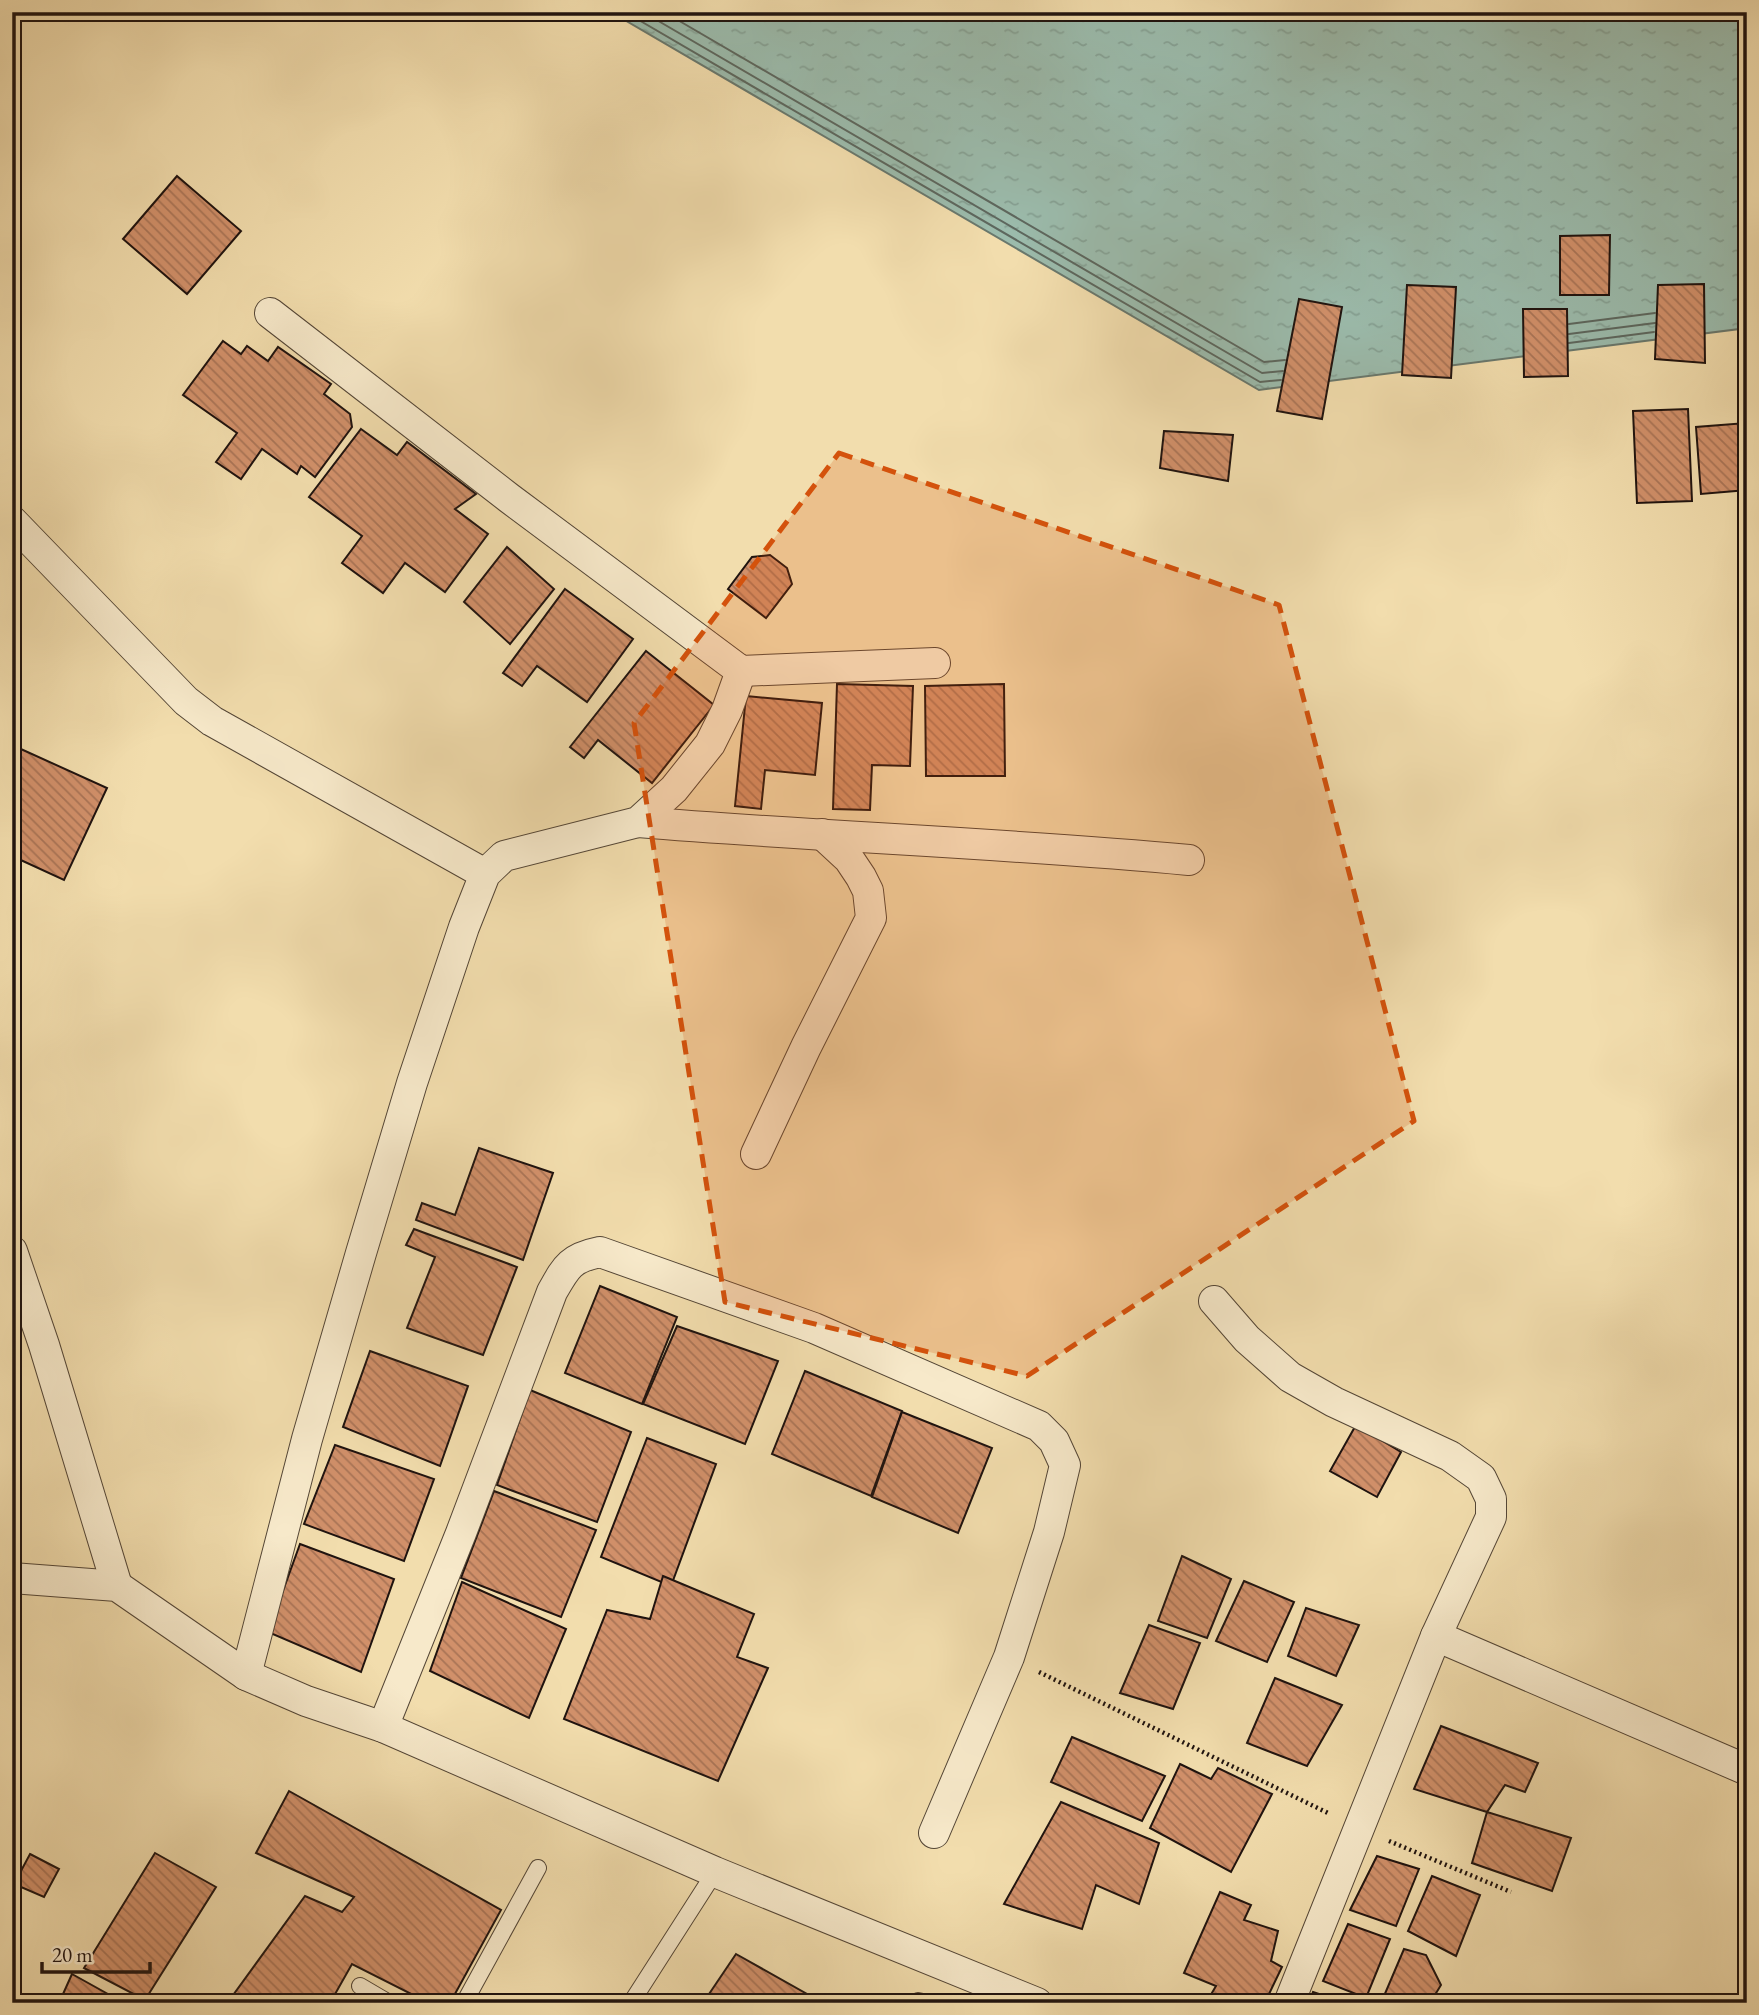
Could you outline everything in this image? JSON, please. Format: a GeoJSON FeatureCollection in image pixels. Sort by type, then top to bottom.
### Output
{"type":"FeatureCollection","features":[{"type":"Feature","properties":{"kind":"street"},"geometry":{"type":"LineString","coordinates":[[270,313],[509,498],[741,671],[935,663]]}},
{"type":"Feature","properties":{"kind":"street"},"geometry":{"type":"LineString","coordinates":[[12,521],[186,701],[212,721],[485,874]]}},
{"type":"Feature","properties":{"kind":"street"},"geometry":{"type":"LineString","coordinates":[[638,822],[674,789],[710,744],[727,710],[741,671]]}},
{"type":"Feature","properties":{"kind":"street"},"geometry":{"type":"LineString","coordinates":[[246,1675],[307,1439],[412,1083],[464,927],[485,874],[504,856],[638,822],[1064,849],[1189,860]]}},
{"type":"Feature","properties":{"kind":"street"},"geometry":{"type":"LineString","coordinates":[[757,1154],[806,1047],[871,918],[868,891],[861,877],[849,859],[822,834]]}},
{"type":"Feature","properties":{"kind":"street"},"geometry":{"type":"LineString","coordinates":[[12,1251],[44,1345],[117,1586]]}},
{"type":"Feature","properties":{"kind":"street"},"geometry":{"type":"LineString","coordinates":[[383,1727],[461,1533],[552,1292],[568,1265],[581,1256],[600,1252],[814,1328],[1039,1426],[1054,1441],[1065,1465],[1049,1532],[1009,1657],[934,1833]]}},
{"type":"Feature","properties":{"kind":"street"},"geometry":{"type":"LineString","coordinates":[[1213,1301],[1247,1339],[1290,1377],[1334,1402],[1450,1456],[1481,1478],[1490,1499],[1491,1517],[1436,1636],[1289,2003]]}},
{"type":"Feature","properties":{"kind":"street"},"geometry":{"type":"LineString","coordinates":[[12,1578],[117,1586],[246,1675],[306,1702],[383,1727],[715,1872],[1037,2003]]}},
{"type":"Feature","properties":{"kind":"street"},"geometry":{"type":"LineString","coordinates":[[1436,1636],[1747,1770]]}},
{"type":"Feature","properties":{"kind":"lane"},"geometry":{"type":"LineString","coordinates":[[464,2003],[538,1868]]}},
{"type":"Feature","properties":{"kind":"lane"},"geometry":{"type":"LineString","coordinates":[[631,2003],[715,1872]]}},
{"type":"Feature","properties":{"kind":"lane"},"geometry":{"type":"LineString","coordinates":[[360,1986],[389,2003]]}},
{"type":"Feature","properties":{"kind":"lane"},"geometry":{"type":"LineString","coordinates":[[915,2003],[928,2003]]}},
{"type":"Feature","properties":{"kind":"path"},"geometry":{"type":"LineString","coordinates":[[1009,1657],[1358,1827],[1511,1892]]}},
{"type":"Feature","properties":{"kind":"highlighted area"},"geometry":{"type":"Polygon","coordinates":[[[839,453],[1279,605],[1414,1121],[1027,1376],[725,1302],[634,723],[839,453]]]}},
{"type":"Feature","properties":{"kind":"water"},"geometry":{"type":"Polygon","coordinates":[[[611,12],[1747,12],[1747,328],[1259,390],[611,12]]]}},
{"type":"Feature","properties":{"kind":"building"},"geometry":{"type":"Polygon","coordinates":[[[177,176],[241,231],[187,294],[123,239],[177,176]]]}},
{"type":"Feature","properties":{"kind":"building"},"geometry":{"type":"Polygon","coordinates":[[[1610,235],[1609,295],[1560,295],[1560,236],[1610,235]]]}},
{"type":"Feature","properties":{"kind":"building"},"geometry":{"type":"Polygon","coordinates":[[[1704,284],[1705,363],[1655,359],[1658,285],[1704,284]]]}},
{"type":"Feature","properties":{"kind":"building"},"geometry":{"type":"Polygon","coordinates":[[[1407,285],[1456,287],[1451,378],[1402,375],[1407,285]]]}},
{"type":"Feature","properties":{"kind":"building"},"geometry":{"type":"Polygon","coordinates":[[[1299,299],[1342,307],[1322,419],[1277,411],[1299,299]]]}},
{"type":"Feature","properties":{"kind":"building"},"geometry":{"type":"Polygon","coordinates":[[[1523,309],[1567,309],[1568,376],[1524,377],[1523,309]]]}},
{"type":"Feature","properties":{"kind":"building"},"geometry":{"type":"Polygon","coordinates":[[[223,341],[241,354],[247,346],[268,361],[278,347],[331,384],[324,394],[350,414],[352,427],[315,477],[301,466],[297,474],[262,449],[241,479],[216,462],[237,433],[183,395],[223,341]]]}},
{"type":"Feature","properties":{"kind":"building"},"geometry":{"type":"Polygon","coordinates":[[[1688,409],[1692,501],[1637,503],[1633,411],[1688,409]]]}},
{"type":"Feature","properties":{"kind":"building"},"geometry":{"type":"Polygon","coordinates":[[[1746,423],[1747,490],[1701,494],[1696,427],[1746,423]]]}},
{"type":"Feature","properties":{"kind":"building"},"geometry":{"type":"Polygon","coordinates":[[[361,429],[397,455],[407,442],[476,494],[455,509],[488,534],[445,592],[405,563],[383,593],[342,563],[362,536],[309,497],[361,429]]]}},
{"type":"Feature","properties":{"kind":"building"},"geometry":{"type":"Polygon","coordinates":[[[1164,431],[1233,435],[1228,481],[1160,468],[1164,431]]]}},
{"type":"Feature","properties":{"kind":"building"},"geometry":{"type":"Polygon","coordinates":[[[507,547],[554,589],[510,644],[464,602],[507,547]]]}},
{"type":"Feature","properties":{"kind":"building"},"geometry":{"type":"Polygon","coordinates":[[[770,555],[787,568],[792,584],[766,618],[728,589],[752,557],[770,555]]]}},
{"type":"Feature","properties":{"kind":"building"},"geometry":{"type":"Polygon","coordinates":[[[565,589],[633,639],[587,702],[537,666],[522,686],[503,673],[565,589]]]}},
{"type":"Feature","properties":{"kind":"building"},"geometry":{"type":"Polygon","coordinates":[[[646,651],[714,705],[652,783],[598,740],[584,758],[570,747],[646,651]]]}},
{"type":"Feature","properties":{"kind":"building"},"geometry":{"type":"Polygon","coordinates":[[[837,684],[913,686],[910,766],[872,765],[870,810],[833,809],[837,684]]]}},
{"type":"Feature","properties":{"kind":"building"},"geometry":{"type":"Polygon","coordinates":[[[1004,684],[1005,776],[926,776],[925,686],[1004,684]]]}},
{"type":"Feature","properties":{"kind":"building"},"geometry":{"type":"Polygon","coordinates":[[[746,696],[822,703],[815,775],[765,770],[761,809],[735,806],[746,696]]]}},
{"type":"Feature","properties":{"kind":"building"},"geometry":{"type":"Polygon","coordinates":[[[12,745],[107,788],[64,880],[12,856],[12,745]]]}},
{"type":"Feature","properties":{"kind":"building"},"geometry":{"type":"Polygon","coordinates":[[[479,1148],[553,1173],[523,1260],[416,1220],[422,1203],[455,1215],[479,1148]]]}},
{"type":"Feature","properties":{"kind":"building"},"geometry":{"type":"Polygon","coordinates":[[[414,1229],[517,1267],[483,1355],[407,1328],[435,1257],[406,1245],[414,1229]]]}},
{"type":"Feature","properties":{"kind":"building"},"geometry":{"type":"Polygon","coordinates":[[[600,1286],[677,1317],[642,1404],[565,1373],[600,1286]]]}},
{"type":"Feature","properties":{"kind":"building"},"geometry":{"type":"Polygon","coordinates":[[[677,1326],[778,1361],[745,1444],[643,1404],[677,1326]]]}},
{"type":"Feature","properties":{"kind":"building"},"geometry":{"type":"Polygon","coordinates":[[[370,1351],[468,1386],[440,1466],[343,1427],[370,1351]]]}},
{"type":"Feature","properties":{"kind":"building"},"geometry":{"type":"Polygon","coordinates":[[[805,1371],[902,1411],[871,1496],[772,1454],[805,1371]]]}},
{"type":"Feature","properties":{"kind":"building"},"geometry":{"type":"Polygon","coordinates":[[[530,1390],[631,1432],[597,1522],[497,1485],[530,1390]]]}},
{"type":"Feature","properties":{"kind":"building"},"geometry":{"type":"Polygon","coordinates":[[[902,1412],[992,1448],[958,1533],[872,1497],[902,1412]]]}},
{"type":"Feature","properties":{"kind":"building"},"geometry":{"type":"Polygon","coordinates":[[[1356,1425],[1401,1452],[1377,1497],[1330,1471],[1356,1425]]]}},
{"type":"Feature","properties":{"kind":"building"},"geometry":{"type":"Polygon","coordinates":[[[647,1438],[716,1464],[671,1586],[601,1557],[647,1438]]]}},
{"type":"Feature","properties":{"kind":"building"},"geometry":{"type":"Polygon","coordinates":[[[335,1445],[434,1479],[404,1561],[304,1524],[335,1445]]]}},
{"type":"Feature","properties":{"kind":"building"},"geometry":{"type":"Polygon","coordinates":[[[494,1491],[596,1530],[561,1617],[461,1578],[494,1491]]]}},
{"type":"Feature","properties":{"kind":"building"},"geometry":{"type":"Polygon","coordinates":[[[300,1544],[394,1579],[361,1672],[268,1632],[300,1544]]]}},
{"type":"Feature","properties":{"kind":"building"},"geometry":{"type":"Polygon","coordinates":[[[1182,1556],[1231,1579],[1207,1638],[1158,1621],[1182,1556]]]}},
{"type":"Feature","properties":{"kind":"building"},"geometry":{"type":"Polygon","coordinates":[[[663,1576],[754,1614],[737,1657],[768,1668],[718,1781],[564,1719],[607,1610],[650,1619],[663,1576]]]}},
{"type":"Feature","properties":{"kind":"building"},"geometry":{"type":"Polygon","coordinates":[[[1244,1581],[1294,1602],[1267,1662],[1216,1641],[1244,1581]]]}},
{"type":"Feature","properties":{"kind":"building"},"geometry":{"type":"Polygon","coordinates":[[[462,1582],[566,1629],[529,1718],[430,1671],[462,1582]]]}},
{"type":"Feature","properties":{"kind":"building"},"geometry":{"type":"Polygon","coordinates":[[[1306,1608],[1359,1625],[1336,1676],[1288,1656],[1306,1608]]]}},
{"type":"Feature","properties":{"kind":"building"},"geometry":{"type":"Polygon","coordinates":[[[1149,1625],[1200,1643],[1173,1709],[1120,1693],[1149,1625]]]}},
{"type":"Feature","properties":{"kind":"building"},"geometry":{"type":"Polygon","coordinates":[[[1275,1678],[1342,1705],[1307,1766],[1247,1743],[1275,1678]]]}},
{"type":"Feature","properties":{"kind":"building"},"geometry":{"type":"Polygon","coordinates":[[[1441,1726],[1538,1763],[1525,1792],[1505,1785],[1487,1812],[1414,1789],[1441,1726]]]}},
{"type":"Feature","properties":{"kind":"building"},"geometry":{"type":"Polygon","coordinates":[[[1072,1737],[1165,1776],[1142,1821],[1051,1782],[1072,1737]]]}},
{"type":"Feature","properties":{"kind":"building"},"geometry":{"type":"Polygon","coordinates":[[[1180,1764],[1211,1779],[1218,1768],[1272,1794],[1231,1872],[1150,1828],[1180,1764]]]}},
{"type":"Feature","properties":{"kind":"building"},"geometry":{"type":"Polygon","coordinates":[[[289,1791],[501,1910],[450,2003],[429,2003],[352,1964],[330,2003],[239,2003],[231,1998],[305,1896],[342,1912],[354,1897],[256,1853],[289,1791]]]}},
{"type":"Feature","properties":{"kind":"building"},"geometry":{"type":"Polygon","coordinates":[[[1061,1802],[1159,1843],[1139,1904],[1096,1885],[1082,1929],[1004,1904],[1061,1802]]]}},
{"type":"Feature","properties":{"kind":"building"},"geometry":{"type":"Polygon","coordinates":[[[1487,1812],[1571,1838],[1552,1891],[1472,1863],[1487,1812]]]}},
{"type":"Feature","properties":{"kind":"building"},"geometry":{"type":"Polygon","coordinates":[[[155,1853],[216,1887],[145,2000],[84,1968],[155,1853]]]}},
{"type":"Feature","properties":{"kind":"building"},"geometry":{"type":"Polygon","coordinates":[[[30,1854],[59,1869],[44,1897],[14,1884],[30,1854]]]}},
{"type":"Feature","properties":{"kind":"building"},"geometry":{"type":"Polygon","coordinates":[[[1377,1856],[1419,1869],[1396,1926],[1350,1910],[1377,1856]]]}},
{"type":"Feature","properties":{"kind":"building"},"geometry":{"type":"Polygon","coordinates":[[[1432,1876],[1480,1895],[1456,1956],[1408,1931],[1432,1876]]]}},
{"type":"Feature","properties":{"kind":"building"},"geometry":{"type":"Polygon","coordinates":[[[1220,1892],[1251,1905],[1244,1920],[1278,1931],[1271,1961],[1282,1967],[1268,1996],[1275,2003],[1206,2003],[1216,1986],[1184,1973],[1220,1892]]]}},
{"type":"Feature","properties":{"kind":"building"},"geometry":{"type":"Polygon","coordinates":[[[1348,1924],[1390,1939],[1366,1998],[1323,1981],[1348,1924]]]}},
{"type":"Feature","properties":{"kind":"building"},"geometry":{"type":"Polygon","coordinates":[[[1404,1949],[1426,1955],[1441,1985],[1430,2003],[1381,2003],[1404,1949]]]}},
{"type":"Feature","properties":{"kind":"building"},"geometry":{"type":"Polygon","coordinates":[[[736,1954],[823,2003],[703,2003],[736,1954]]]}},
{"type":"Feature","properties":{"kind":"building"},"geometry":{"type":"Polygon","coordinates":[[[72,1974],[124,2003],[59,2003],[72,1974]]]}},
{"type":"Feature","properties":{"kind":"building"},"geometry":{"type":"Polygon","coordinates":[[[1313,1992],[1346,2003],[1309,2003],[1313,1992]]]}}]}
